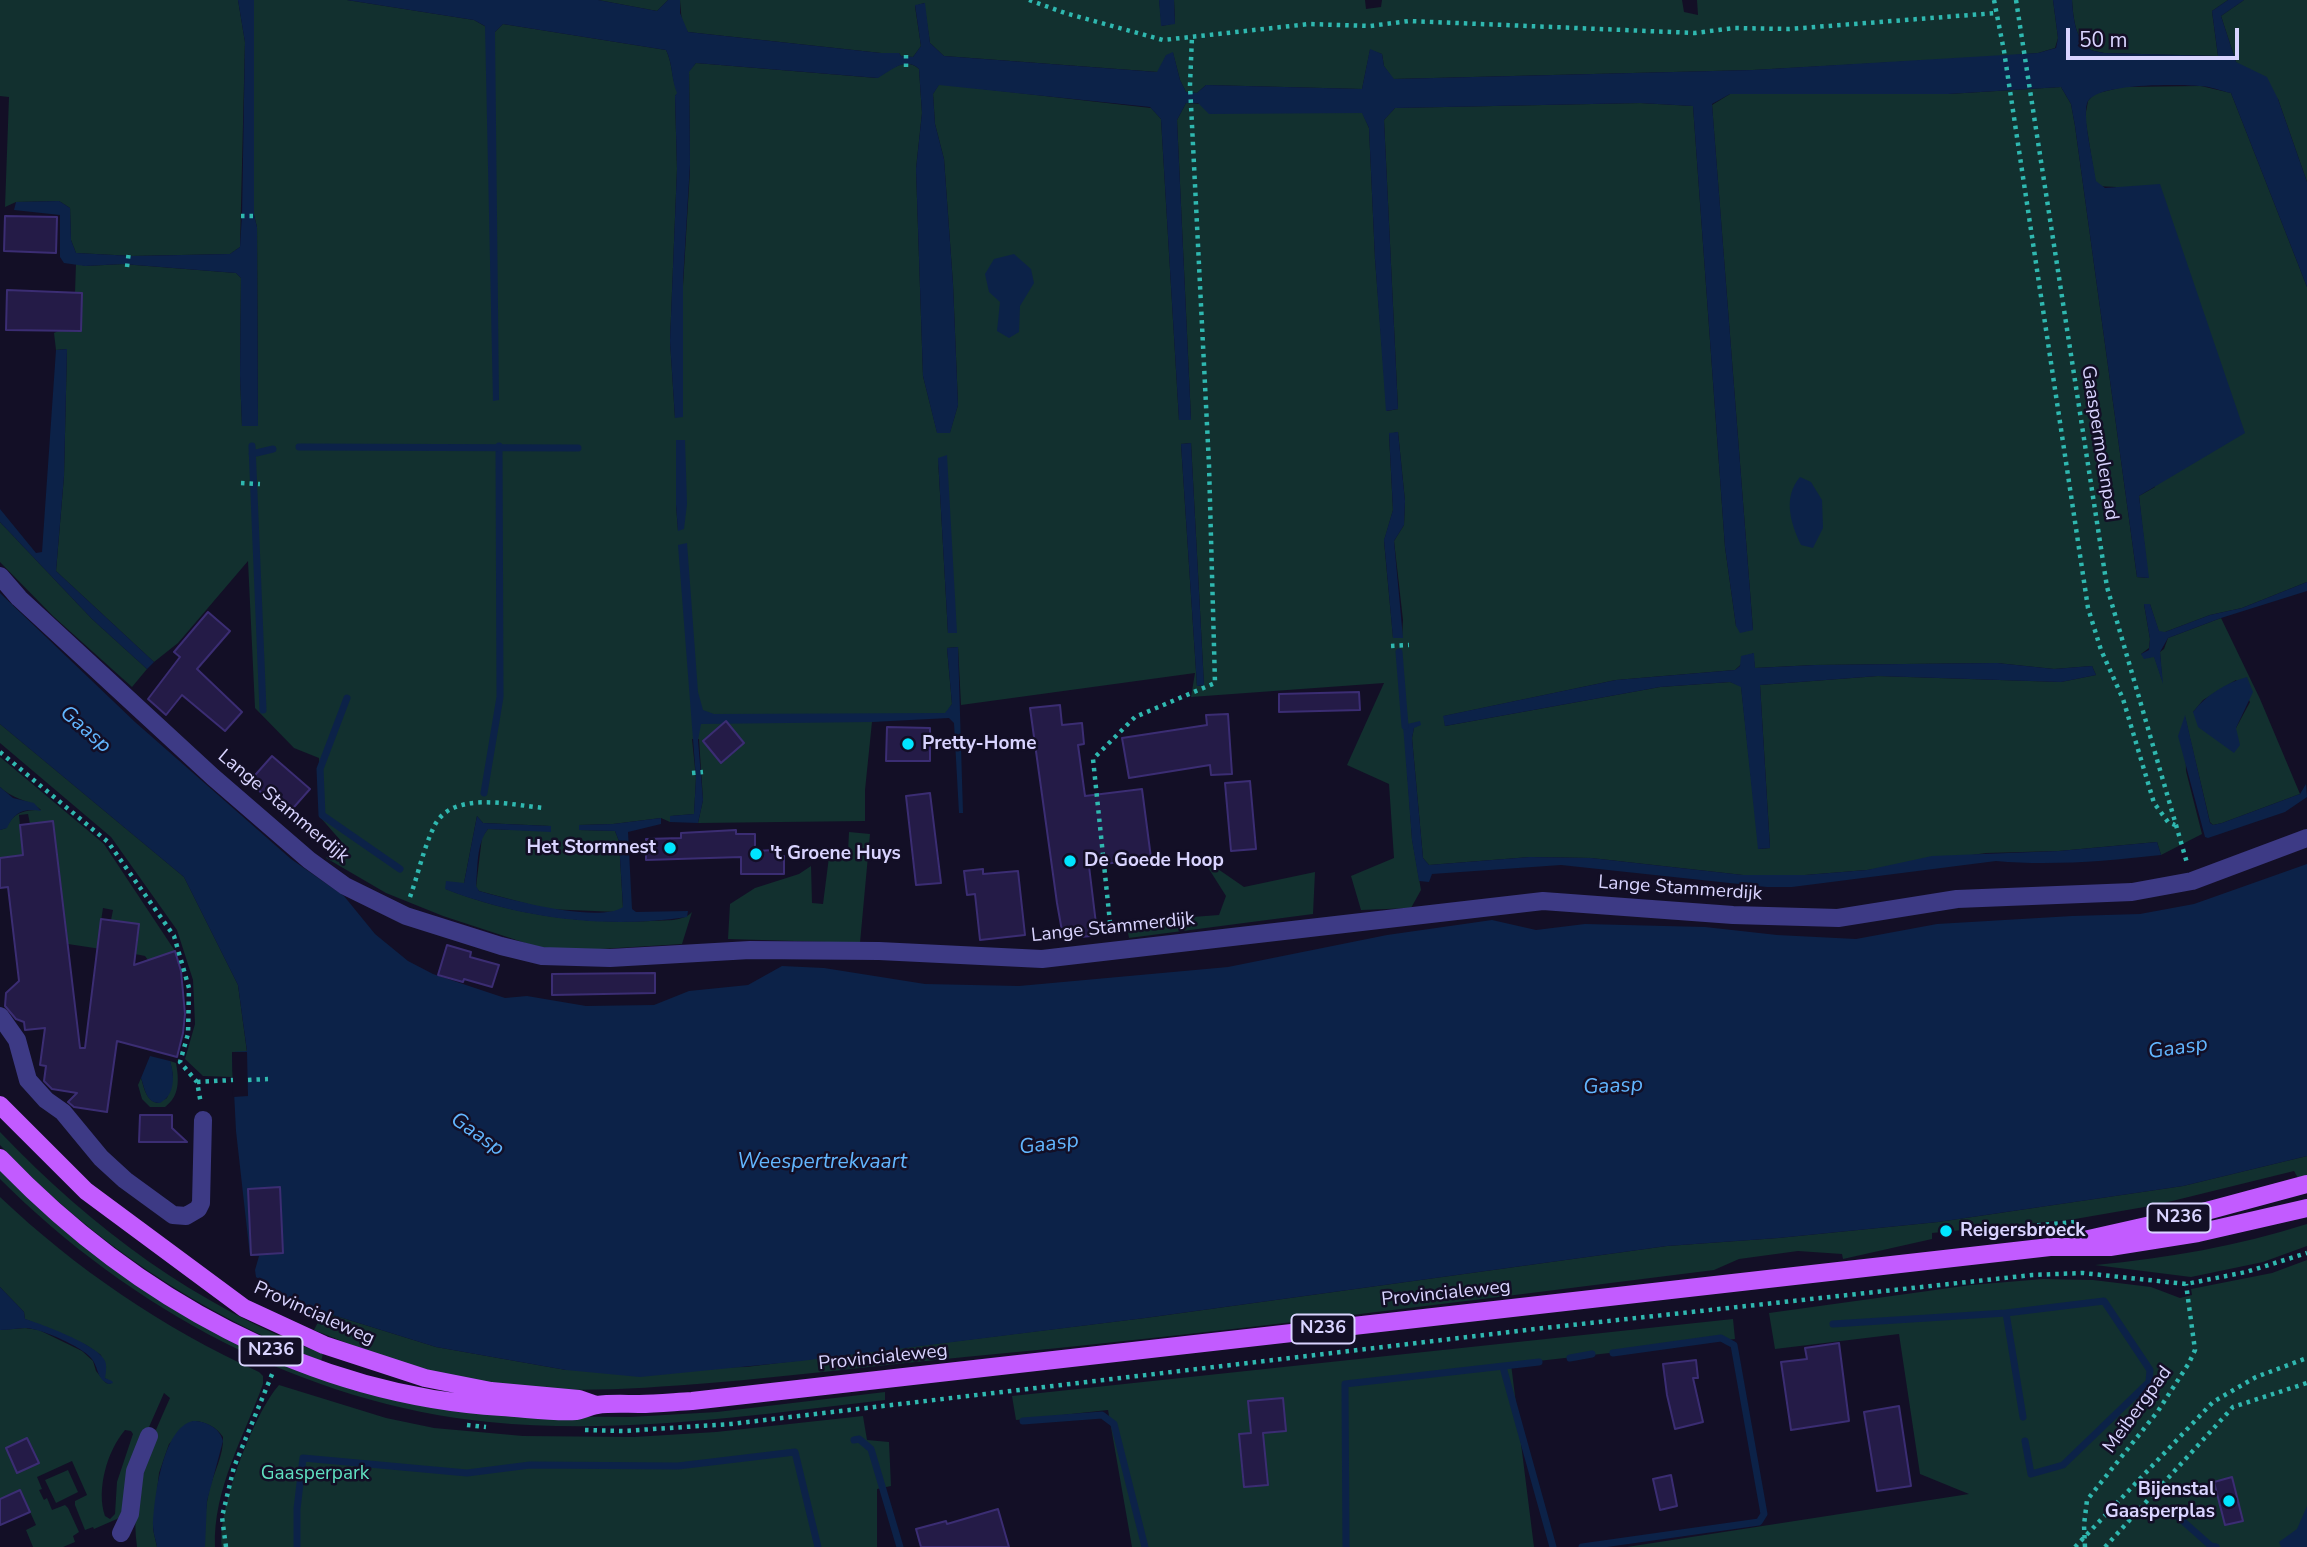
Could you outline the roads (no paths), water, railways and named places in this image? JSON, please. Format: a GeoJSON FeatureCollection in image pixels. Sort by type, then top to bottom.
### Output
{"type":"FeatureCollection","features":[{"type":"Feature","properties":{"kind":"main road","name":"Provincialeweg"},"geometry":{"type":"LineString","coordinates":[[0,1105],[86,1191],[244,1308],[324,1345],[425,1378],[491,1391],[579,1399],[596,1405]]}},
{"type":"Feature","properties":{"kind":"main road","name":"Provincialeweg"},"geometry":{"type":"LineString","coordinates":[[0,1158],[59,1216],[142,1279],[213,1322],[292,1360],[346,1380],[438,1401],[576,1411],[596,1405],[705,1399],[2050,1247],[2173,1220],[2307,1184]]}},
{"type":"Feature","properties":{"kind":"main road","name":"Provincialeweg"},"geometry":{"type":"LineString","coordinates":[[2050,1247],[2110,1247],[2197,1233],[2307,1208]]}},
{"type":"Feature","properties":{"kind":"street","name":"Lange Stammerdijk"},"geometry":{"type":"LineString","coordinates":[[0,576],[19,598],[131,701],[310,860],[345,886],[404,914],[501,946],[542,956],[610,958],[695,952],[827,951],[1042,959],[1543,901],[1733,915],[1838,918],[1958,898],[2132,892],[2192,881],[2307,838]]}},
{"type":"Feature","properties":{"kind":"street"},"geometry":{"type":"LineString","coordinates":[[0,1016],[17,1040],[28,1080],[46,1101],[63,1112],[101,1158],[125,1180],[173,1215],[187,1216],[198,1209],[201,1203],[203,1120]]}},
{"type":"Feature","properties":{"kind":"street"},"geometry":{"type":"LineString","coordinates":[[121,1533],[130,1514],[135,1471],[149,1436]]}},
{"type":"Feature","properties":{"kind":"water"},"geometry":{"type":"Polygon","coordinates":[[[238,0],[254,0],[258,426],[242,426],[241,278],[236,273],[123,264],[85,266],[64,263],[60,257],[60,215],[14,210],[16,202],[59,201],[70,208],[71,240],[76,253],[133,256],[230,254],[240,247],[245,42],[238,0]]]}},
{"type":"Feature","properties":{"kind":"water"},"geometry":{"type":"Polygon","coordinates":[[[347,0],[598,0],[657,11],[668,0],[680,0],[680,13],[688,32],[899,53],[901,56],[913,57],[921,46],[915,5],[925,3],[930,43],[944,56],[1157,72],[1166,55],[1173,52],[1186,92],[1197,93],[1206,85],[1362,89],[1370,49],[1382,54],[1384,66],[1394,79],[1753,70],[2038,53],[2056,48],[2058,38],[2053,0],[2072,0],[2077,32],[2084,44],[2093,51],[2218,56],[2212,11],[2228,0],[2244,0],[2221,16],[2236,62],[2267,77],[2278,99],[2307,182],[2307,287],[2231,93],[2203,86],[2140,86],[2107,91],[2088,101],[2087,127],[2096,181],[2105,188],[2160,184],[2245,433],[2139,496],[2149,578],[2137,577],[2075,126],[2071,104],[2061,87],[1948,94],[1730,94],[1712,104],[1753,630],[1740,633],[1736,626],[1725,547],[1693,106],[1640,103],[1395,108],[1384,120],[1398,409],[1386,411],[1369,128],[1362,113],[1209,114],[1198,103],[1186,103],[1177,120],[1191,420],[1179,420],[1161,119],[1150,107],[939,85],[933,94],[935,124],[944,159],[958,405],[950,433],[937,433],[923,376],[916,169],[922,113],[919,69],[914,65],[903,64],[878,78],[696,63],[689,72],[690,164],[683,281],[683,417],[675,418],[670,341],[677,169],[677,93],[666,50],[503,24],[495,32],[499,400],[493,401],[485,26],[474,20],[347,0]]]}},
{"type":"Feature","properties":{"kind":"water"},"geometry":{"type":"Polygon","coordinates":[[[1159,0],[1174,0],[1175,24],[1161,26],[1159,0]]]}},
{"type":"Feature","properties":{"kind":"water"},"geometry":{"type":"Polygon","coordinates":[[[1014,254],[1031,269],[1034,283],[1020,306],[1019,332],[1009,338],[997,331],[1000,302],[989,292],[985,274],[994,259],[1014,254]]]}},
{"type":"Feature","properties":{"kind":"water"},"geometry":{"type":"Polygon","coordinates":[[[67,349],[64,476],[56,571],[154,662],[147,669],[92,619],[0,522],[0,509],[36,553],[42,552],[56,350],[67,349]]]}},
{"type":"Feature","properties":{"kind":"water"},"geometry":{"type":"Polygon","coordinates":[[[1398,432],[1405,501],[1404,525],[1394,541],[1403,638],[1393,638],[1384,540],[1393,510],[1389,433],[1398,432]]]}},
{"type":"Feature","properties":{"kind":"water"},"geometry":{"type":"Polygon","coordinates":[[[676,440],[685,440],[687,504],[684,529],[678,531],[676,505],[676,440]]]}},
{"type":"Feature","properties":{"kind":"water"},"geometry":{"type":"Polygon","coordinates":[[[1191,443],[1204,685],[1197,686],[1181,444],[1191,443]]]}},
{"type":"Feature","properties":{"kind":"water"},"geometry":{"type":"Polygon","coordinates":[[[947,455],[957,633],[948,633],[938,458],[947,455]]]}},
{"type":"Feature","properties":{"kind":"water"},"geometry":{"type":"Polygon","coordinates":[[[1800,477],[1811,482],[1822,500],[1823,528],[1813,548],[1801,545],[1791,519],[1791,493],[1800,477]]]}},
{"type":"Feature","properties":{"kind":"water"},"geometry":{"type":"Polygon","coordinates":[[[687,543],[698,692],[703,710],[714,714],[945,713],[952,704],[947,648],[958,647],[963,813],[959,813],[954,723],[949,718],[872,722],[701,724],[698,740],[703,800],[698,823],[670,822],[670,816],[694,814],[696,778],[678,545],[687,543]]]}},
{"type":"Feature","properties":{"kind":"water"},"geometry":{"type":"Polygon","coordinates":[[[2307,582],[2307,591],[2168,638],[2160,652],[2163,684],[2154,657],[2144,659],[2141,654],[2149,650],[2150,639],[2144,604],[2150,604],[2159,631],[2165,632],[2210,615],[2242,608],[2307,582]]]}},
{"type":"Feature","properties":{"kind":"water","name":"Weespertrekvaart"},"geometry":{"type":"Polygon","coordinates":[[[0,593],[135,722],[291,859],[344,896],[375,934],[408,961],[433,974],[505,998],[527,996],[586,1006],[654,1005],[689,991],[748,985],[782,966],[824,968],[925,984],[1019,986],[1228,967],[1387,935],[1492,920],[1536,930],[1585,924],[1705,927],[1777,935],[1856,939],[1937,924],[2140,914],[2194,904],[2307,864],[2307,1156],[2183,1186],[1938,1222],[1667,1246],[1145,1318],[801,1361],[640,1377],[566,1370],[436,1347],[333,1315],[319,1320],[276,1299],[271,1287],[256,1277],[259,1256],[250,1256],[236,1131],[232,1052],[247,1051],[238,985],[184,877],[0,724],[0,593]]]}},
{"type":"Feature","properties":{"kind":"water"},"geometry":{"type":"Polygon","coordinates":[[[1754,653],[1755,668],[1997,663],[2054,669],[2092,666],[2096,675],[2061,682],[1878,676],[1760,685],[1770,848],[1758,849],[1741,687],[1730,682],[1660,687],[1445,726],[1443,716],[1616,680],[1735,670],[1740,666],[1741,656],[1754,653]]]}},
{"type":"Feature","properties":{"kind":"water"},"geometry":{"type":"Polygon","coordinates":[[[2247,677],[2253,692],[2236,728],[2240,745],[2234,753],[2198,727],[2193,712],[2217,690],[2247,677]]]}},
{"type":"Feature","properties":{"kind":"water"},"geometry":{"type":"Polygon","coordinates":[[[2185,715],[2210,823],[2222,823],[2300,794],[2306,784],[2307,797],[2285,812],[2205,837],[2178,736],[2185,715]]]}},
{"type":"Feature","properties":{"kind":"water"},"geometry":{"type":"Polygon","coordinates":[[[1420,721],[1421,725],[1414,728],[1412,738],[1423,858],[1429,865],[1530,857],[1591,858],[1743,875],[1805,875],[1867,870],[1932,856],[2059,851],[2157,842],[2161,855],[2058,863],[1996,861],[1792,887],[1767,887],[1561,865],[1432,874],[1429,882],[1419,881],[1412,840],[1403,725],[1420,721]]]}},
{"type":"Feature","properties":{"kind":"water"},"geometry":{"type":"Polygon","coordinates":[[[0,787],[13,798],[34,803],[41,811],[20,812],[7,828],[0,830],[0,787]]]}},
{"type":"Feature","properties":{"kind":"water"},"geometry":{"type":"Polygon","coordinates":[[[477,816],[483,823],[551,826],[551,832],[488,829],[478,856],[476,886],[479,891],[552,908],[594,913],[611,912],[623,907],[619,841],[615,831],[579,830],[579,825],[661,818],[661,824],[628,832],[632,909],[636,912],[688,911],[687,917],[626,922],[565,919],[504,908],[445,889],[446,881],[464,883],[477,816]]]}},
{"type":"Feature","properties":{"kind":"water"},"geometry":{"type":"Polygon","coordinates":[[[150,1056],[170,1061],[172,1067],[171,1090],[160,1103],[149,1098],[141,1078],[150,1056]]]}},
{"type":"Feature","properties":{"kind":"water"},"geometry":{"type":"Polygon","coordinates":[[[0,1287],[24,1312],[25,1319],[92,1348],[106,1363],[105,1378],[113,1383],[109,1384],[102,1379],[94,1361],[86,1354],[61,1339],[27,1328],[0,1330],[0,1287]]]}},
{"type":"Feature","properties":{"kind":"water"},"geometry":{"type":"Polygon","coordinates":[[[193,1421],[212,1426],[223,1441],[207,1501],[205,1547],[157,1547],[153,1525],[162,1466],[174,1437],[182,1426],[193,1421]]]}},
{"type":"Feature","properties":{"kind":"water"},"geometry":{"type":"Polygon","coordinates":[[[2307,1506],[2307,1547],[2281,1547],[2279,1542],[2297,1529],[2307,1506]]]}},
{"type":"Feature","properties":{"kind":"waterway"},"geometry":{"type":"LineString","coordinates":[[252,446],[263,710]]}},
{"type":"Feature","properties":{"kind":"waterway"},"geometry":{"type":"LineString","coordinates":[[484,793],[500,697],[499,446]]}},
{"type":"Feature","properties":{"kind":"waterway"},"geometry":{"type":"LineString","coordinates":[[299,447],[578,448]]}},
{"type":"Feature","properties":{"kind":"waterway"},"geometry":{"type":"LineString","coordinates":[[252,454],[273,449]]}},
{"type":"Feature","properties":{"kind":"waterway"},"geometry":{"type":"LineString","coordinates":[[1399,652],[1405,726]]}},
{"type":"Feature","properties":{"kind":"waterway"},"geometry":{"type":"LineString","coordinates":[[347,698],[320,769],[322,815],[400,869]]}},
{"type":"Feature","properties":{"kind":"waterway"},"geometry":{"type":"LineString","coordinates":[[1833,1324],[2006,1313],[2104,1301],[2150,1370],[2149,1382],[2063,1465],[2031,1474],[2025,1441]]}},
{"type":"Feature","properties":{"kind":"waterway"},"geometry":{"type":"LineString","coordinates":[[2006,1313],[2023,1417]]}},
{"type":"Feature","properties":{"kind":"waterway"},"geometry":{"type":"LineString","coordinates":[[1582,1547],[1759,1522],[1764,1514],[1734,1345],[1721,1338],[1613,1353]]}},
{"type":"Feature","properties":{"kind":"waterway"},"geometry":{"type":"LineString","coordinates":[[1570,1358],[1592,1354]]}},
{"type":"Feature","properties":{"kind":"waterway"},"geometry":{"type":"LineString","coordinates":[[1346,1547],[1345,1384],[1539,1362]]}},
{"type":"Feature","properties":{"kind":"waterway"},"geometry":{"type":"LineString","coordinates":[[1503,1367],[1553,1547]]}},
{"type":"Feature","properties":{"kind":"waterway"},"geometry":{"type":"LineString","coordinates":[[1023,1421],[1102,1415],[1114,1424],[1145,1547]]}},
{"type":"Feature","properties":{"kind":"waterway"},"geometry":{"type":"LineString","coordinates":[[854,1440],[859,1439],[871,1449],[900,1547]]}},
{"type":"Feature","properties":{"kind":"waterway"},"geometry":{"type":"LineString","coordinates":[[297,1547],[297,1509],[303,1458],[467,1473],[530,1465],[678,1466],[795,1452],[818,1547]]}},
{"type":"Feature","properties":{"kind":"waterway"},"geometry":{"type":"LineString","coordinates":[[2176,1515],[2211,1546],[2216,1547]]}},
{"type":"Feature","properties":{"kind":"place","name":"Pretty-Home"},"geometry":{"type":"Point","coordinates":[908,744]}},
{"type":"Feature","properties":{"kind":"place","name":"Het Stormnest"},"geometry":{"type":"Point","coordinates":[670,848]}},
{"type":"Feature","properties":{"kind":"place","name":"'t Groene Huys"},"geometry":{"type":"Point","coordinates":[756,854]}},
{"type":"Feature","properties":{"kind":"place","name":"De Goede Hoop"},"geometry":{"type":"Point","coordinates":[1070,861]}},
{"type":"Feature","properties":{"kind":"place","name":"Reigersbroeck"},"geometry":{"type":"Point","coordinates":[1946,1231]}},
{"type":"Feature","properties":{"kind":"place","name":"Bijenstal Gaasperplas"},"geometry":{"type":"Point","coordinates":[2229,1501]}},
{"type":"Feature","properties":{"kind":"water label","name":"Gaasp"},"geometry":{"type":"Point","coordinates":[85,730]}},
{"type":"Feature","properties":{"kind":"water label","name":"Gaasp"},"geometry":{"type":"Point","coordinates":[2178,1049]}},
{"type":"Feature","properties":{"kind":"water label","name":"Gaasp"},"geometry":{"type":"Point","coordinates":[1613,1087]}},
{"type":"Feature","properties":{"kind":"water label","name":"Gaasp"},"geometry":{"type":"Point","coordinates":[477,1135]}},
{"type":"Feature","properties":{"kind":"water label","name":"Gaasp"},"geometry":{"type":"Point","coordinates":[1049,1145]}},
{"type":"Feature","properties":{"kind":"park label","name":"Gaasperpark"},"geometry":{"type":"Point","coordinates":[315,1474]}}]}
